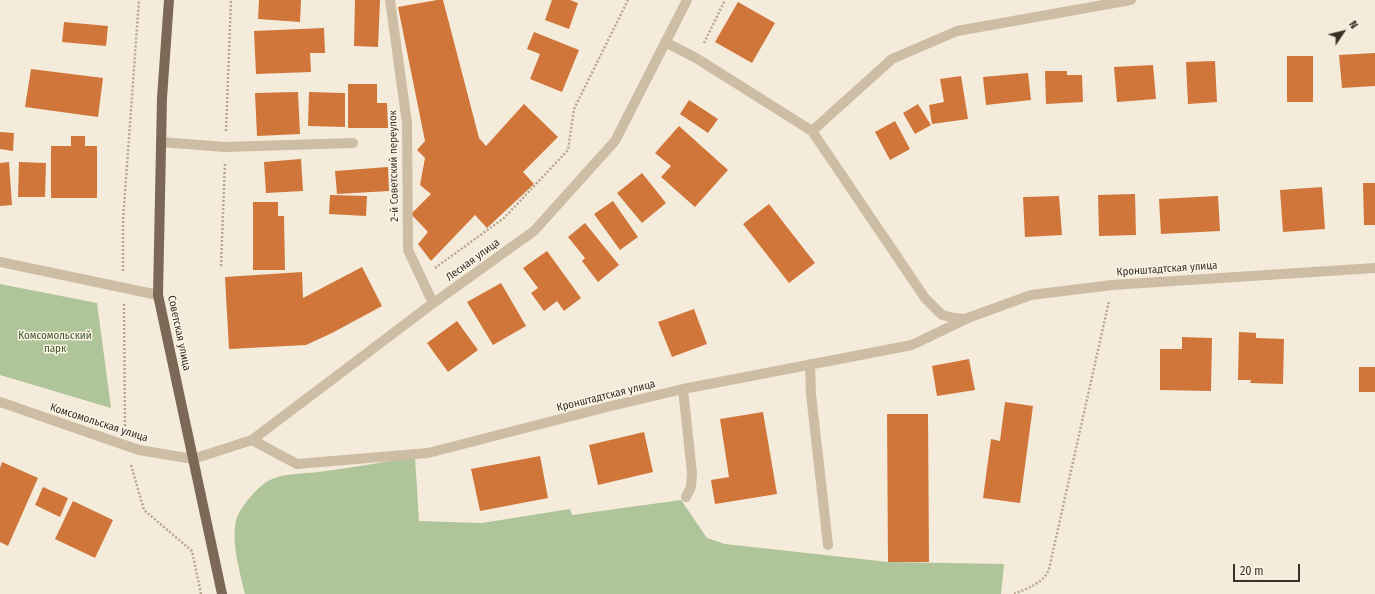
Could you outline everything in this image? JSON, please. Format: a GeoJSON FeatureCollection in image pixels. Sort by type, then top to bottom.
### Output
{"type":"FeatureCollection","features":[{"type":"Feature","properties":{"kind":"main road","name":"Советская улица"},"geometry":{"type":"LineString","coordinates":[[169,0],[162,98],[158,295],[222,594]]}},
{"type":"Feature","properties":{"kind":"street","name":"2-й Советский переулок"},"geometry":{"type":"LineString","coordinates":[[390,0],[407,123],[408,250],[433,303]]}},
{"type":"Feature","properties":{"kind":"street","name":"Лесная улица"},"geometry":{"type":"LineString","coordinates":[[193,459],[252,440],[433,303],[534,231],[615,141],[687,0]]}},
{"type":"Feature","properties":{"kind":"street"},"geometry":{"type":"LineString","coordinates":[[665,42],[696,58],[812,130],[892,59],[957,31],[1131,0]]}},
{"type":"Feature","properties":{"kind":"street","name":"Кронштадтская улица"},"geometry":{"type":"LineString","coordinates":[[812,130],[926,298],[942,314],[954,318],[966,319]]}},
{"type":"Feature","properties":{"kind":"street"},"geometry":{"type":"LineString","coordinates":[[161,142],[225,147],[353,143]]}},
{"type":"Feature","properties":{"kind":"street"},"geometry":{"type":"LineString","coordinates":[[0,262],[158,295]]}},
{"type":"Feature","properties":{"kind":"street","name":"Кронштадтская улица"},"geometry":{"type":"LineString","coordinates":[[252,440],[298,464],[428,454],[682,389],[912,345],[966,319],[1031,296],[1112,284],[1375,268]]}},
{"type":"Feature","properties":{"kind":"street"},"geometry":{"type":"LineString","coordinates":[[810,364],[811,394],[828,545]]}},
{"type":"Feature","properties":{"kind":"street"},"geometry":{"type":"LineString","coordinates":[[682,389],[692,473],[691,486],[686,497]]}},
{"type":"Feature","properties":{"kind":"street","name":"Комсомольская улица"},"geometry":{"type":"LineString","coordinates":[[0,402],[139,450],[193,459]]}},
{"type":"Feature","properties":{"kind":"path"},"geometry":{"type":"LineString","coordinates":[[138,0],[123,220],[125,445],[144,510],[192,551],[201,594]]}},
{"type":"Feature","properties":{"kind":"path"},"geometry":{"type":"LineString","coordinates":[[422,278],[504,218],[568,150],[574,109],[628,0]]}},
{"type":"Feature","properties":{"kind":"path"},"geometry":{"type":"LineString","coordinates":[[696,58],[725,0]]}},
{"type":"Feature","properties":{"kind":"path"},"geometry":{"type":"LineString","coordinates":[[1014,594],[1041,581],[1046,576],[1049,569],[1112,284]]}},
{"type":"Feature","properties":{"kind":"green space","name":"Комсомольский парк"},"geometry":{"type":"Polygon","coordinates":[[[0,284],[97,303],[111,408],[0,375],[0,284]]]}},
{"type":"Feature","properties":{"kind":"green space"},"geometry":{"type":"Polygon","coordinates":[[[415,457],[419,521],[482,523],[570,509],[572,515],[681,500],[707,538],[725,544],[888,562],[1004,564],[1001,594],[245,594],[235,548],[236,521],[241,510],[260,487],[270,480],[281,476],[312,473],[415,457]]]}},
{"type":"Feature","properties":{"kind":"building"},"geometry":{"type":"Polygon","coordinates":[[[259,0],[301,0],[300,22],[258,19],[259,0]]]}},
{"type":"Feature","properties":{"kind":"building"},"geometry":{"type":"Polygon","coordinates":[[[355,0],[380,0],[378,47],[354,46],[355,0]]]}},
{"type":"Feature","properties":{"kind":"building"},"geometry":{"type":"Polygon","coordinates":[[[443,0],[479,138],[486,146],[524,104],[558,137],[523,172],[534,184],[487,228],[475,215],[431,261],[418,244],[428,232],[411,214],[431,194],[420,185],[425,158],[417,150],[425,141],[398,7],[443,0]]]}},
{"type":"Feature","properties":{"kind":"building"},"geometry":{"type":"Polygon","coordinates":[[[552,0],[570,0],[578,3],[569,29],[545,20],[552,0]]]}},
{"type":"Feature","properties":{"kind":"building"},"geometry":{"type":"Polygon","coordinates":[[[738,2],[775,23],[752,63],[715,42],[738,2]]]}},
{"type":"Feature","properties":{"kind":"building"},"geometry":{"type":"Polygon","coordinates":[[[64,22],[108,26],[106,46],[62,42],[64,22]]]}},
{"type":"Feature","properties":{"kind":"building"},"geometry":{"type":"Polygon","coordinates":[[[324,28],[325,53],[310,53],[311,72],[256,74],[254,31],[324,28]]]}},
{"type":"Feature","properties":{"kind":"building"},"geometry":{"type":"Polygon","coordinates":[[[534,32],[579,50],[562,92],[530,79],[540,54],[527,49],[534,32]]]}},
{"type":"Feature","properties":{"kind":"building"},"geometry":{"type":"Polygon","coordinates":[[[1375,53],[1375,86],[1342,88],[1339,55],[1375,53]]]}},
{"type":"Feature","properties":{"kind":"building"},"geometry":{"type":"Polygon","coordinates":[[[1287,56],[1313,56],[1313,102],[1287,102],[1287,56]]]}},
{"type":"Feature","properties":{"kind":"building"},"geometry":{"type":"Polygon","coordinates":[[[1215,61],[1217,102],[1188,104],[1186,62],[1215,61]]]}},
{"type":"Feature","properties":{"kind":"building"},"geometry":{"type":"Polygon","coordinates":[[[1153,65],[1156,99],[1117,102],[1114,67],[1153,65]]]}},
{"type":"Feature","properties":{"kind":"building"},"geometry":{"type":"Polygon","coordinates":[[[31,69],[103,78],[98,117],[25,107],[31,69]]]}},
{"type":"Feature","properties":{"kind":"building"},"geometry":{"type":"Polygon","coordinates":[[[1045,71],[1067,71],[1067,75],[1082,75],[1083,102],[1046,104],[1045,71]]]}},
{"type":"Feature","properties":{"kind":"building"},"geometry":{"type":"Polygon","coordinates":[[[1028,73],[1031,100],[986,105],[983,77],[1028,73]]]}},
{"type":"Feature","properties":{"kind":"building"},"geometry":{"type":"Polygon","coordinates":[[[961,76],[968,119],[932,124],[929,105],[944,102],[940,79],[961,76]]]}},
{"type":"Feature","properties":{"kind":"building"},"geometry":{"type":"Polygon","coordinates":[[[348,84],[377,84],[377,103],[387,103],[388,128],[348,128],[348,84]]]}},
{"type":"Feature","properties":{"kind":"building"},"geometry":{"type":"Polygon","coordinates":[[[298,92],[300,134],[257,136],[255,93],[298,92]]]}},
{"type":"Feature","properties":{"kind":"building"},"geometry":{"type":"Polygon","coordinates":[[[309,92],[345,93],[345,127],[308,126],[309,92]]]}},
{"type":"Feature","properties":{"kind":"building"},"geometry":{"type":"Polygon","coordinates":[[[689,100],[718,119],[708,133],[680,114],[689,100]]]}},
{"type":"Feature","properties":{"kind":"building"},"geometry":{"type":"Polygon","coordinates":[[[918,104],[931,125],[915,134],[903,113],[918,104]]]}},
{"type":"Feature","properties":{"kind":"building"},"geometry":{"type":"Polygon","coordinates":[[[895,121],[910,149],[890,160],[875,132],[895,121]]]}},
{"type":"Feature","properties":{"kind":"building"},"geometry":{"type":"Polygon","coordinates":[[[679,126],[728,170],[695,207],[661,177],[671,166],[655,153],[679,126]]]}},
{"type":"Feature","properties":{"kind":"building"},"geometry":{"type":"Polygon","coordinates":[[[0,132],[14,133],[13,151],[0,149],[0,132]]]}},
{"type":"Feature","properties":{"kind":"building"},"geometry":{"type":"Polygon","coordinates":[[[71,136],[85,136],[85,146],[97,146],[97,198],[51,198],[51,146],[71,146],[71,136]]]}},
{"type":"Feature","properties":{"kind":"building"},"geometry":{"type":"Polygon","coordinates":[[[301,159],[303,191],[266,193],[264,162],[301,159]]]}},
{"type":"Feature","properties":{"kind":"building"},"geometry":{"type":"Polygon","coordinates":[[[9,162],[12,205],[0,206],[0,163],[9,162]]]}},
{"type":"Feature","properties":{"kind":"building"},"geometry":{"type":"Polygon","coordinates":[[[19,162],[46,163],[45,197],[18,197],[19,162]]]}},
{"type":"Feature","properties":{"kind":"building"},"geometry":{"type":"Polygon","coordinates":[[[388,167],[389,191],[337,194],[335,171],[388,167]]]}},
{"type":"Feature","properties":{"kind":"building"},"geometry":{"type":"Polygon","coordinates":[[[642,173],[666,203],[642,223],[617,193],[642,173]]]}},
{"type":"Feature","properties":{"kind":"building"},"geometry":{"type":"Polygon","coordinates":[[[1363,183],[1375,183],[1375,225],[1364,225],[1363,183]]]}},
{"type":"Feature","properties":{"kind":"building"},"geometry":{"type":"Polygon","coordinates":[[[1322,187],[1325,229],[1283,232],[1280,190],[1322,187]]]}},
{"type":"Feature","properties":{"kind":"building"},"geometry":{"type":"Polygon","coordinates":[[[1135,194],[1136,235],[1099,236],[1098,195],[1135,194]]]}},
{"type":"Feature","properties":{"kind":"building"},"geometry":{"type":"Polygon","coordinates":[[[330,195],[367,196],[366,216],[329,214],[330,195]]]}},
{"type":"Feature","properties":{"kind":"building"},"geometry":{"type":"Polygon","coordinates":[[[1059,196],[1062,235],[1025,237],[1023,197],[1059,196]]]}},
{"type":"Feature","properties":{"kind":"building"},"geometry":{"type":"Polygon","coordinates":[[[1218,196],[1220,231],[1161,234],[1159,199],[1218,196]]]}},
{"type":"Feature","properties":{"kind":"building"},"geometry":{"type":"Polygon","coordinates":[[[613,201],[638,237],[620,250],[594,214],[613,201]]]}},
{"type":"Feature","properties":{"kind":"building"},"geometry":{"type":"Polygon","coordinates":[[[253,202],[278,202],[278,216],[284,216],[285,270],[253,270],[253,202]]]}},
{"type":"Feature","properties":{"kind":"building"},"geometry":{"type":"Polygon","coordinates":[[[769,204],[815,263],[789,283],[743,224],[769,204]]]}},
{"type":"Feature","properties":{"kind":"building"},"geometry":{"type":"Polygon","coordinates":[[[585,223],[619,265],[598,282],[582,261],[585,258],[568,237],[585,223]]]}},
{"type":"Feature","properties":{"kind":"building"},"geometry":{"type":"Polygon","coordinates":[[[547,251],[581,298],[564,311],[557,301],[544,311],[531,293],[538,288],[523,268],[547,251]]]}},
{"type":"Feature","properties":{"kind":"building"},"geometry":{"type":"Polygon","coordinates":[[[362,267],[382,306],[306,345],[229,349],[225,277],[302,272],[303,298],[362,267]]]}},
{"type":"Feature","properties":{"kind":"building"},"geometry":{"type":"Polygon","coordinates":[[[501,283],[526,326],[493,345],[467,302],[501,283]]]}},
{"type":"Feature","properties":{"kind":"building"},"geometry":{"type":"Polygon","coordinates":[[[694,309],[707,344],[672,357],[658,322],[694,309]]]}},
{"type":"Feature","properties":{"kind":"building"},"geometry":{"type":"Polygon","coordinates":[[[457,321],[478,350],[448,372],[427,343],[457,321]]]}},
{"type":"Feature","properties":{"kind":"building"},"geometry":{"type":"Polygon","coordinates":[[[1239,332],[1256,333],[1256,338],[1284,339],[1283,384],[1250,383],[1251,380],[1238,380],[1239,332]]]}},
{"type":"Feature","properties":{"kind":"building"},"geometry":{"type":"Polygon","coordinates":[[[1182,337],[1212,338],[1211,391],[1160,390],[1160,349],[1182,349],[1182,337]]]}},
{"type":"Feature","properties":{"kind":"building"},"geometry":{"type":"Polygon","coordinates":[[[969,359],[975,390],[937,396],[932,366],[969,359]]]}},
{"type":"Feature","properties":{"kind":"building"},"geometry":{"type":"Polygon","coordinates":[[[1359,367],[1375,367],[1375,392],[1359,392],[1359,367]]]}},
{"type":"Feature","properties":{"kind":"building"},"geometry":{"type":"Polygon","coordinates":[[[1005,402],[1033,406],[1020,503],[983,498],[991,439],[1000,441],[1005,402]]]}},
{"type":"Feature","properties":{"kind":"building"},"geometry":{"type":"Polygon","coordinates":[[[763,412],[777,494],[715,504],[711,480],[729,477],[720,419],[763,412]]]}},
{"type":"Feature","properties":{"kind":"building"},"geometry":{"type":"Polygon","coordinates":[[[887,414],[928,414],[929,562],[888,562],[887,414]]]}},
{"type":"Feature","properties":{"kind":"building"},"geometry":{"type":"Polygon","coordinates":[[[644,432],[653,472],[598,485],[589,445],[644,432]]]}},
{"type":"Feature","properties":{"kind":"building"},"geometry":{"type":"Polygon","coordinates":[[[540,456],[548,498],[480,511],[471,469],[540,456]]]}},
{"type":"Feature","properties":{"kind":"building"},"geometry":{"type":"Polygon","coordinates":[[[2,462],[38,478],[8,546],[0,542],[0,468],[2,462]]]}},
{"type":"Feature","properties":{"kind":"building"},"geometry":{"type":"Polygon","coordinates":[[[43,487],[68,498],[60,517],[35,505],[43,487]]]}},
{"type":"Feature","properties":{"kind":"building"},"geometry":{"type":"Polygon","coordinates":[[[73,501],[113,520],[95,558],[55,539],[73,501]]]}}]}
